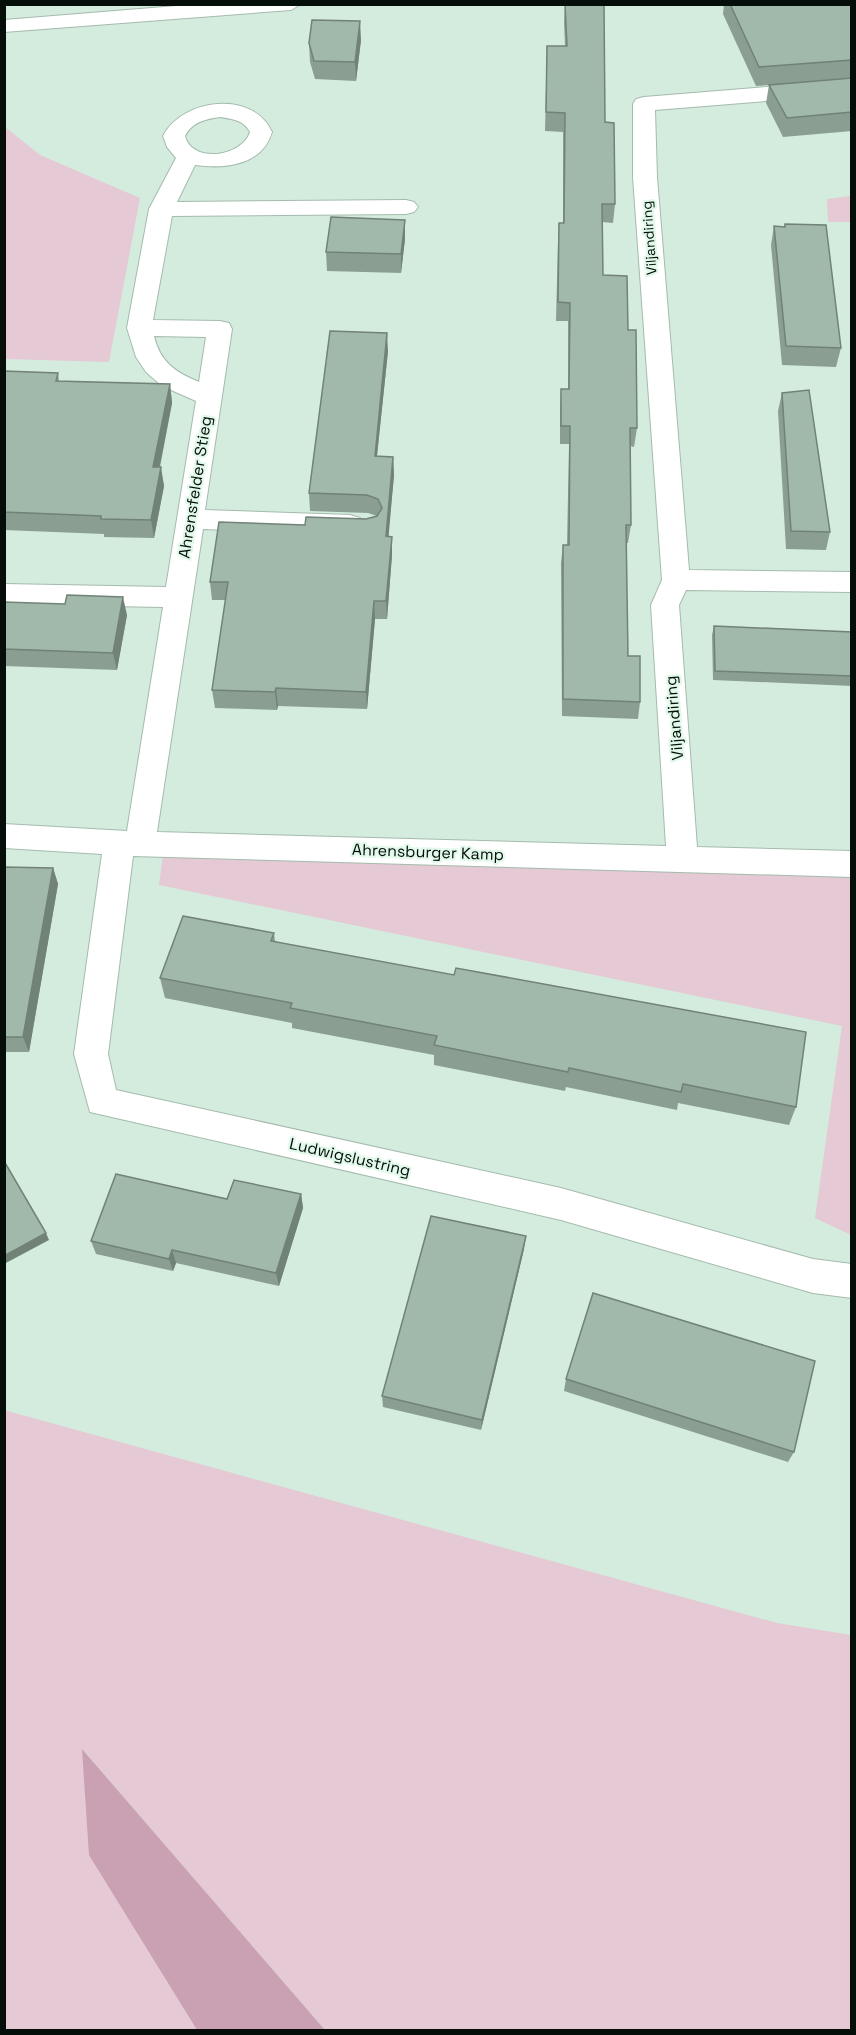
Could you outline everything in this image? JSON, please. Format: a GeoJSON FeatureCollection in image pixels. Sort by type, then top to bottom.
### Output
{"type":"FeatureCollection","features":[{"type":"Feature","properties":{"kind":"street"},"geometry":{"type":"LineString","coordinates":[[4,26],[291,4]]}},
{"type":"Feature","properties":{"kind":"street","name":"Viljandiring"},"geometry":{"type":"LineString","coordinates":[[682,859],[679,780],[665,605],[676,580],[645,177],[644,104],[852,87]]}},
{"type":"Feature","properties":{"kind":"street"},"geometry":{"type":"LineString","coordinates":[[190,157],[182,164],[171,194],[161,209],[139,328],[144,354],[164,376],[209,397]]}},
{"type":"Feature","properties":{"kind":"street"},"geometry":{"type":"LineString","coordinates":[[161,209],[406,207]]}},
{"type":"Feature","properties":{"kind":"street","name":"Ahrensfelder Stieg"},"geometry":{"type":"LineString","coordinates":[[129,844],[178,597],[220,329],[139,328]]}},
{"type":"Feature","properties":{"kind":"street"},"geometry":{"type":"LineString","coordinates":[[190,519],[367,525]]}},
{"type":"Feature","properties":{"kind":"street"},"geometry":{"type":"LineString","coordinates":[[676,580],[852,582]]}},
{"type":"Feature","properties":{"kind":"street"},"geometry":{"type":"LineString","coordinates":[[4,594],[178,597]]}},
{"type":"Feature","properties":{"kind":"street","name":"Ahrensburger Kamp"},"geometry":{"type":"LineString","coordinates":[[4,836],[129,844],[852,864]]}},
{"type":"Feature","properties":{"kind":"street","name":"Ludwigslustring"},"geometry":{"type":"LineString","coordinates":[[129,844],[91,1054],[102,1102],[561,1204],[813,1276],[852,1281]]}},
{"type":"Feature","properties":{"kind":"shaded area"},"geometry":{"type":"Polygon","coordinates":[[[5,127],[40,155],[140,198],[109,362],[5,359],[5,127]]]}},
{"type":"Feature","properties":{"kind":"shaded area"},"geometry":{"type":"Polygon","coordinates":[[[851,196],[851,222],[828,222],[827,199],[851,196]]]}},
{"type":"Feature","properties":{"kind":"shaded area"},"geometry":{"type":"Polygon","coordinates":[[[163,855],[851,877],[851,1235],[815,1218],[842,1026],[159,885],[163,855]]]}},
{"type":"Feature","properties":{"kind":"shaded area"},"geometry":{"type":"Polygon","coordinates":[[[4,1410],[777,1623],[851,1635],[851,2030],[325,2030],[83,1750],[90,1855],[197,2030],[5,2030],[4,1410]]]}},
{"type":"Feature","properties":{"kind":"shaded area"},"geometry":{"type":"Polygon","coordinates":[[[82,1749],[325,2030],[197,2030],[89,1855],[82,1749]]]}},
{"type":"Feature","properties":{"kind":"building"},"geometry":{"type":"Polygon","coordinates":[[[565,4],[604,4],[605,122],[614,123],[615,204],[602,204],[603,275],[627,276],[628,330],[636,330],[637,428],[630,428],[631,525],[626,525],[628,656],[640,656],[640,702],[563,699],[563,545],[569,545],[570,426],[561,426],[561,389],[569,389],[570,303],[558,302],[559,223],[564,223],[565,113],[546,112],[547,46],[567,46],[565,4]]]}},
{"type":"Feature","properties":{"kind":"building"},"geometry":{"type":"Polygon","coordinates":[[[730,4],[852,4],[852,60],[759,67],[730,4]]]}},
{"type":"Feature","properties":{"kind":"building"},"geometry":{"type":"Polygon","coordinates":[[[312,20],[360,21],[355,62],[314,61],[309,43],[312,20]]]}},
{"type":"Feature","properties":{"kind":"building"},"geometry":{"type":"Polygon","coordinates":[[[852,78],[852,112],[787,118],[769,85],[852,78]]]}},
{"type":"Feature","properties":{"kind":"building"},"geometry":{"type":"Polygon","coordinates":[[[331,217],[405,220],[401,254],[326,252],[331,217]]]}},
{"type":"Feature","properties":{"kind":"building"},"geometry":{"type":"Polygon","coordinates":[[[785,224],[826,225],[841,348],[786,346],[774,226],[785,227],[785,224]]]}},
{"type":"Feature","properties":{"kind":"building"},"geometry":{"type":"Polygon","coordinates":[[[330,331],[387,333],[375,456],[393,457],[386,536],[392,537],[386,601],[374,601],[366,692],[276,688],[275,692],[212,690],[228,582],[210,582],[219,522],[305,525],[306,517],[366,519],[377,516],[382,508],[378,499],[367,495],[309,493],[330,331]]]}},
{"type":"Feature","properties":{"kind":"building"},"geometry":{"type":"Polygon","coordinates":[[[4,371],[58,373],[56,381],[170,384],[153,467],[161,467],[151,520],[4,512],[4,371]]]}},
{"type":"Feature","properties":{"kind":"building"},"geometry":{"type":"Polygon","coordinates":[[[809,390],[830,532],[791,531],[782,393],[809,390]]]}},
{"type":"Feature","properties":{"kind":"building"},"geometry":{"type":"Polygon","coordinates":[[[67,595],[123,597],[113,653],[4,649],[4,602],[65,604],[67,595]]]}},
{"type":"Feature","properties":{"kind":"building"},"geometry":{"type":"Polygon","coordinates":[[[714,626],[852,632],[852,676],[715,671],[714,626]]]}},
{"type":"Feature","properties":{"kind":"building"},"geometry":{"type":"Polygon","coordinates":[[[4,867],[53,868],[23,1037],[4,1037],[4,867]]]}},
{"type":"Feature","properties":{"kind":"building"},"geometry":{"type":"Polygon","coordinates":[[[183,916],[274,933],[271,941],[454,975],[456,968],[806,1032],[796,1107],[683,1084],[681,1092],[569,1068],[568,1072],[434,1045],[437,1036],[290,1008],[292,1003],[160,978],[183,916]]]}},
{"type":"Feature","properties":{"kind":"building"},"geometry":{"type":"Polygon","coordinates":[[[4,1161],[46,1233],[4,1256],[4,1161]]]}},
{"type":"Feature","properties":{"kind":"building"},"geometry":{"type":"Polygon","coordinates":[[[116,1174],[227,1199],[234,1180],[301,1194],[276,1273],[172,1250],[169,1259],[91,1241],[116,1174]]]}},
{"type":"Feature","properties":{"kind":"building"},"geometry":{"type":"Polygon","coordinates":[[[431,1216],[526,1236],[482,1420],[382,1396],[431,1216]]]}},
{"type":"Feature","properties":{"kind":"building"},"geometry":{"type":"Polygon","coordinates":[[[593,1293],[815,1361],[794,1452],[566,1379],[593,1293]]]}}]}
